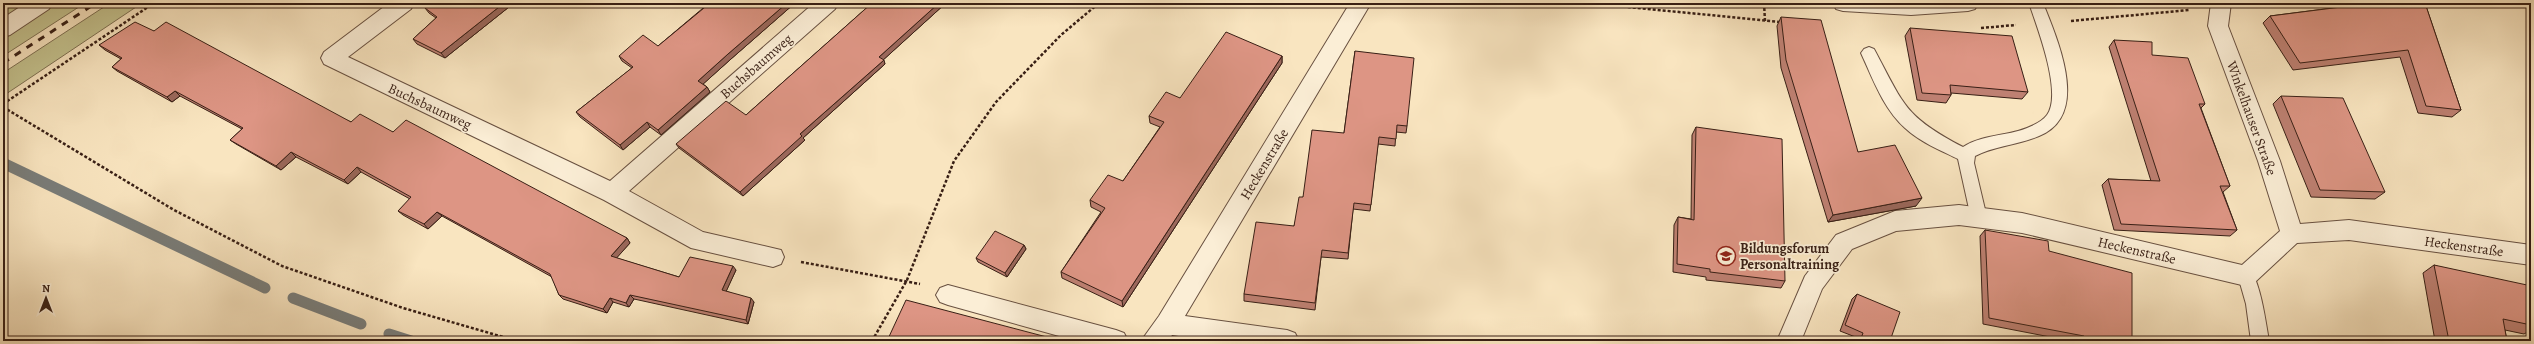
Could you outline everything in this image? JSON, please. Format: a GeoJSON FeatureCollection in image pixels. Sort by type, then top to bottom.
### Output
{"type":"FeatureCollection","features":[{"type":"Feature","properties":{"kind":"street"},"geometry":{"type":"LineString","coordinates":[[3,29],[42,3]]}},
{"type":"Feature","properties":{"kind":"street","name":"Buchsbaumweg"},"geometry":{"type":"LineString","coordinates":[[404,3],[331,58],[612,192],[699,241],[773,257]]}},
{"type":"Feature","properties":{"kind":"street","name":"Buchsbaumweg"},"geometry":{"type":"LineString","coordinates":[[612,192],[828,3]]}},
{"type":"Feature","properties":{"kind":"street","name":"Heckenstraße"},"geometry":{"type":"LineString","coordinates":[[1287,341],[1160,333],[1362,3]]}},
{"type":"Feature","properties":{"kind":"street"},"geometry":{"type":"LineString","coordinates":[[1843,3],[1911,7],[1968,3]]}},
{"type":"Feature","properties":{"kind":"street","name":"Winkelhauser Straße"},"geometry":{"type":"LineString","coordinates":[[2221,3],[2218,26],[2269,161],[2292,234]]}},
{"type":"Feature","properties":{"kind":"street","name":"Heckenstraße"},"geometry":{"type":"LineString","coordinates":[[1789,341],[1813,283],[1844,242],[1895,221],[1959,215],[2022,223],[2246,276]]}},
{"type":"Feature","properties":{"kind":"street","name":"Heckenstraße"},"geometry":{"type":"LineString","coordinates":[[2292,234],[2349,230],[2531,255]]}},
{"type":"Feature","properties":{"kind":"street"},"geometry":{"type":"LineString","coordinates":[[2246,276],[2292,234]]}},
{"type":"Feature","properties":{"kind":"street"},"geometry":{"type":"LineString","coordinates":[[948,295],[1116,341]]}},
{"type":"Feature","properties":{"kind":"lane"},"geometry":{"type":"LineString","coordinates":[[1966,156],[1976,148],[2023,136],[2037,130],[2048,124],[2057,112],[2059,99],[2056,71],[2051,48],[2036,3]]}},
{"type":"Feature","properties":{"kind":"lane"},"geometry":{"type":"LineString","coordinates":[[1869,53],[1886,90],[1904,117],[1918,129],[1966,156],[1978,218]]}},
{"type":"Feature","properties":{"kind":"lane"},"geometry":{"type":"LineString","coordinates":[[2246,276],[2254,304],[2260,341]]}},
{"type":"Feature","properties":{"kind":"path"},"geometry":{"type":"LineString","coordinates":[[3,104],[154,3]]}},
{"type":"Feature","properties":{"kind":"path"},"geometry":{"type":"LineString","coordinates":[[872,341],[907,280],[954,161],[996,102],[1060,35],[1099,3]]}},
{"type":"Feature","properties":{"kind":"path"},"geometry":{"type":"LineString","coordinates":[[1764,3],[1765,21]]}},
{"type":"Feature","properties":{"kind":"path"},"geometry":{"type":"LineString","coordinates":[[3,107],[174,210],[282,266],[403,308],[516,341]]}},
{"type":"Feature","properties":{"kind":"path"},"geometry":{"type":"LineString","coordinates":[[773,257],[907,280],[948,295]]}},
{"type":"Feature","properties":{"kind":"shaded area"},"geometry":{"type":"Polygon","coordinates":[[[3,3],[30,3],[3,21],[3,3]]]}},
{"type":"Feature","properties":{"kind":"shaded area"},"geometry":{"type":"Polygon","coordinates":[[[54,3],[85,3],[3,56],[3,36],[54,3]]]}},
{"type":"Feature","properties":{"kind":"shaded area"},"geometry":{"type":"Polygon","coordinates":[[[110,3],[142,3],[3,96],[3,73],[110,3]]]}},
{"type":"Feature","properties":{"kind":"building"},"geometry":{"type":"Polygon","coordinates":[[[432,3],[504,3],[441,53],[413,39],[437,17],[425,8],[432,3]]]}},
{"type":"Feature","properties":{"kind":"building"},"geometry":{"type":"Polygon","coordinates":[[[710,3],[787,3],[698,81],[707,87],[658,130],[647,122],[620,145],[576,112],[633,67],[619,56],[643,35],[658,46],[710,3]]]}},
{"type":"Feature","properties":{"kind":"building"},"geometry":{"type":"Polygon","coordinates":[[[872,3],[939,3],[879,57],[884,60],[800,134],[802,136],[740,192],[676,144],[726,101],[746,115],[872,3]]]}},
{"type":"Feature","properties":{"kind":"building"},"geometry":{"type":"Polygon","coordinates":[[[2373,3],[2425,3],[2461,110],[2426,106],[2408,50],[2300,63],[2270,16],[2373,3]]]}},
{"type":"Feature","properties":{"kind":"building"},"geometry":{"type":"Polygon","coordinates":[[[1781,17],[1821,20],[1858,152],[1895,145],[1922,198],[1833,215],[1786,60],[1781,17]]]}},
{"type":"Feature","properties":{"kind":"building"},"geometry":{"type":"Polygon","coordinates":[[[135,22],[154,31],[166,22],[351,122],[360,114],[393,132],[406,120],[627,238],[611,256],[679,277],[690,257],[733,266],[722,290],[751,298],[746,320],[630,295],[626,303],[610,298],[603,309],[559,295],[550,274],[437,212],[424,224],[398,211],[411,197],[357,167],[344,180],[291,152],[276,166],[230,140],[243,128],[175,91],[167,97],[112,67],[122,58],[99,45],[135,22]]]}},
{"type":"Feature","properties":{"kind":"building"},"geometry":{"type":"Polygon","coordinates":[[[1910,28],[2012,36],[2028,92],[1950,85],[1951,95],[1922,93],[1910,28]]]}},
{"type":"Feature","properties":{"kind":"building"},"geometry":{"type":"Polygon","coordinates":[[[1226,32],[1282,56],[1122,301],[1061,272],[1105,208],[1090,200],[1108,175],[1123,181],[1164,122],[1149,116],[1166,92],[1180,98],[1226,32]]]}},
{"type":"Feature","properties":{"kind":"building"},"geometry":{"type":"Polygon","coordinates":[[[2114,40],[2152,42],[2152,55],[2188,58],[2205,104],[2199,104],[2230,186],[2220,186],[2237,230],[2121,224],[2108,179],[2160,181],[2114,40]]]}},
{"type":"Feature","properties":{"kind":"building"},"geometry":{"type":"Polygon","coordinates":[[[1355,51],[1414,58],[1407,126],[1397,125],[1396,139],[1379,137],[1371,205],[1354,203],[1348,253],[1322,250],[1315,303],[1244,294],[1256,222],[1294,226],[1299,197],[1303,197],[1312,130],[1344,133],[1355,51]]]}},
{"type":"Feature","properties":{"kind":"building"},"geometry":{"type":"Polygon","coordinates":[[[2281,96],[2343,98],[2385,192],[2320,190],[2281,96]]]}},
{"type":"Feature","properties":{"kind":"building"},"geometry":{"type":"Polygon","coordinates":[[[1696,127],[1782,139],[1785,281],[1710,272],[1710,269],[1677,264],[1678,217],[1694,220],[1696,127]]]}},
{"type":"Feature","properties":{"kind":"building"},"geometry":{"type":"Polygon","coordinates":[[[1985,230],[2048,241],[2049,251],[2132,273],[2132,341],[2084,341],[2084,336],[1989,318],[1985,230]]]}},
{"type":"Feature","properties":{"kind":"building"},"geometry":{"type":"Polygon","coordinates":[[[995,231],[1024,245],[1005,273],[976,258],[995,231]]]}},
{"type":"Feature","properties":{"kind":"building"},"geometry":{"type":"Polygon","coordinates":[[[2434,265],[2527,285],[2531,300],[2531,325],[2503,319],[2507,341],[2449,341],[2434,265]]]}},
{"type":"Feature","properties":{"kind":"building"},"geometry":{"type":"Polygon","coordinates":[[[1857,294],[1900,312],[1890,341],[1860,341],[1863,333],[1845,325],[1857,294]]]}},
{"type":"Feature","properties":{"kind":"building"},"geometry":{"type":"Polygon","coordinates":[[[906,300],[1062,341],[887,341],[906,300]]]}},
{"type":"Feature","properties":{"kind":"building"},"geometry":{"type":"Polygon","coordinates":[[[2397,338],[2411,341],[2397,341],[2397,338]]]}},
{"type":"Feature","properties":{"kind":"waterway"},"geometry":{"type":"LineString","coordinates":[[3,163],[265,288]]}},
{"type":"Feature","properties":{"kind":"waterway"},"geometry":{"type":"LineString","coordinates":[[293,298],[361,324]]}},
{"type":"Feature","properties":{"kind":"waterway"},"geometry":{"type":"LineString","coordinates":[[389,334],[411,341]]}},
{"type":"Feature","properties":{"kind":"railway"},"geometry":{"type":"LineString","coordinates":[[3,63],[96,3]]}},
{"type":"Feature","properties":{"kind":"place","name":"Bildungsforum Personaltraining"},"geometry":{"type":"Point","coordinates":[1726,256]}}]}
